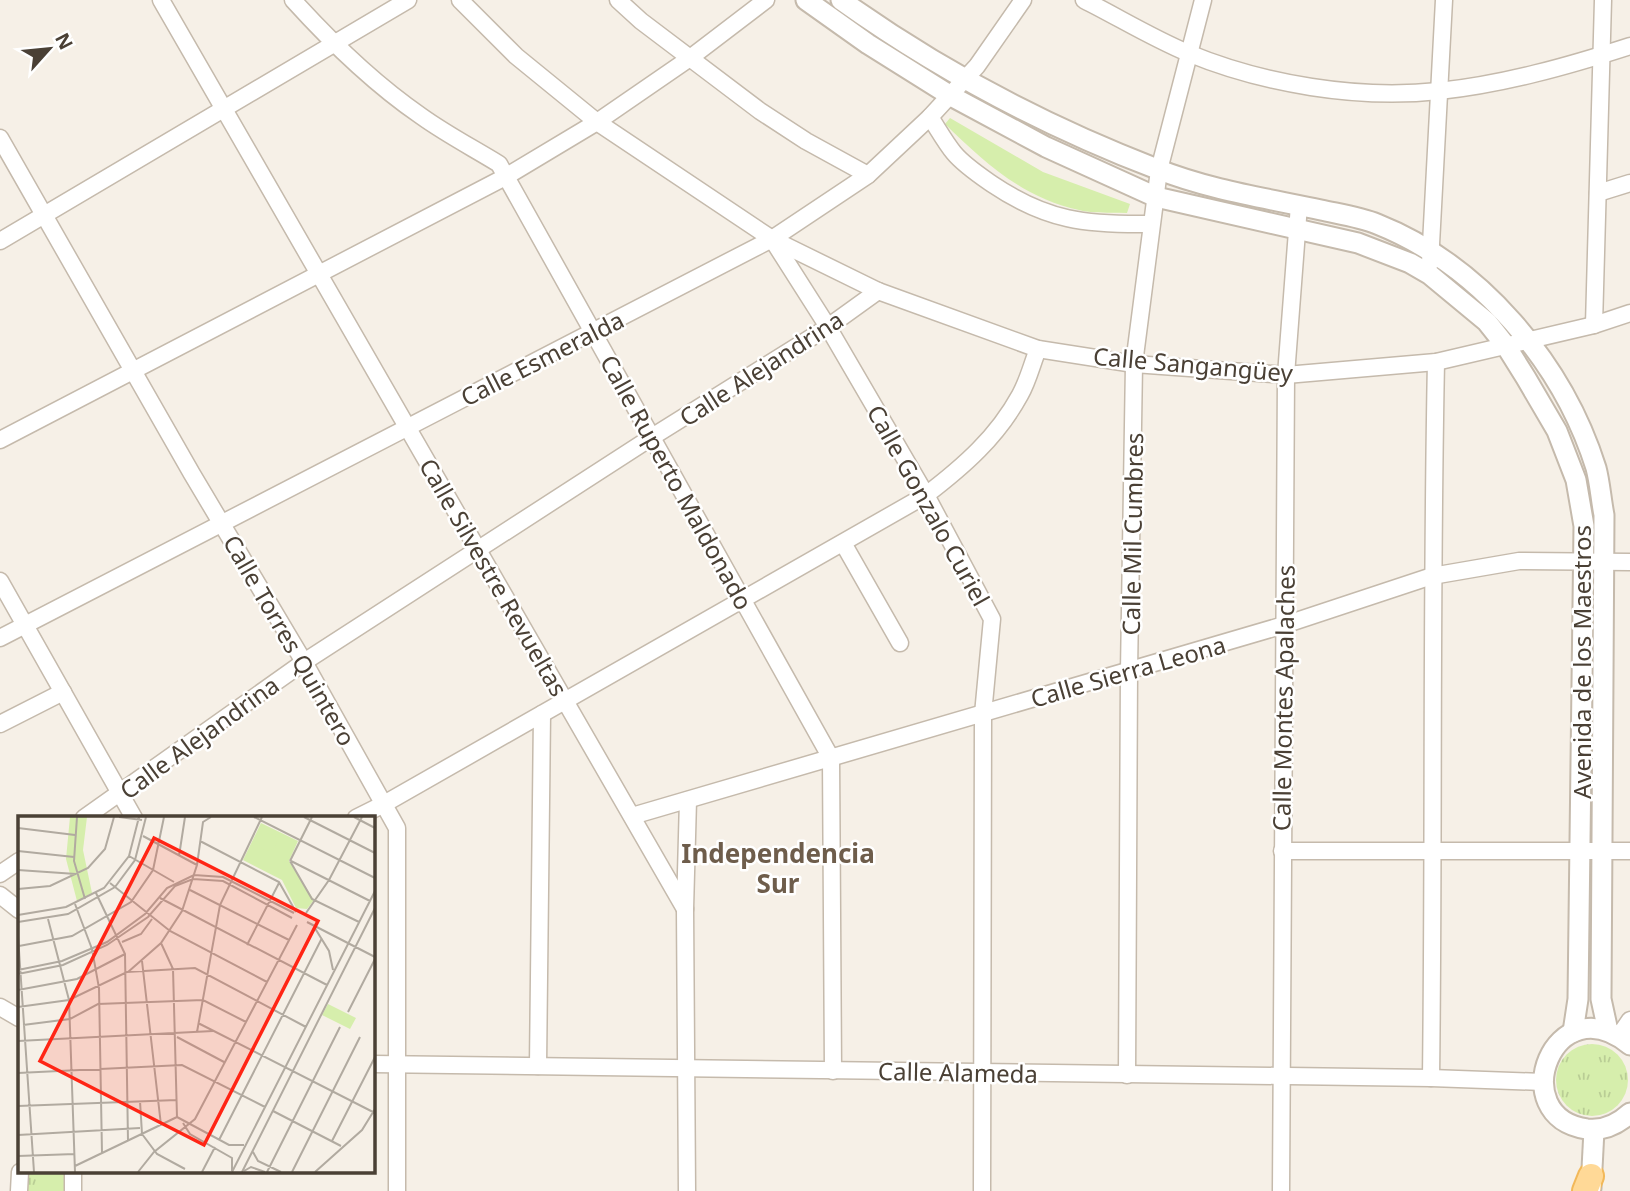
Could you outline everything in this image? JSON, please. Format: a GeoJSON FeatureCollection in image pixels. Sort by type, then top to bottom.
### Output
{"type":"FeatureCollection","features":[{"type":"Feature","properties":{"kind":"street","name":"Calle Silvestre Revueltas"},"geometry":{"type":"LineString","coordinates":[[161,0],[685,908],[687,1191]]}},
{"type":"Feature","properties":{"kind":"street","name":"Calle Ruperto Maldonado"},"geometry":{"type":"LineString","coordinates":[[293,0],[334,44],[406,105],[499,164],[831,758],[833,1070]]}},
{"type":"Feature","properties":{"kind":"street"},"geometry":{"type":"LineString","coordinates":[[0,241],[408,0]]}},
{"type":"Feature","properties":{"kind":"street","name":"Calle Gonzalo Curiel"},"geometry":{"type":"LineString","coordinates":[[460,0],[516,56],[597,122],[772,239],[828,327],[926,495],[992,618],[983,713],[982,1191]]}},
{"type":"Feature","properties":{"kind":"street"},"geometry":{"type":"LineString","coordinates":[[618,0],[640,21],[760,111],[806,141],[868,175]]}},
{"type":"Feature","properties":{"kind":"street"},"geometry":{"type":"LineString","coordinates":[[0,440],[507,176],[597,122],[690,58],[766,0]]}},
{"type":"Feature","properties":{"kind":"street","name":"Avenida de los Maestros"},"geometry":{"type":"LineString","coordinates":[[806,0],[868,44],[951,96],[1046,147],[1156,197],[1359,243],[1410,263],[1449,288],[1487,322],[1506,346],[1557,431],[1576,480],[1584,526],[1578,999],[1573,1032]]}},
{"type":"Feature","properties":{"kind":"street","name":"Avenida de los Maestros"},"geometry":{"type":"LineString","coordinates":[[841,0],[888,33],[965,80],[1056,128],[1159,170],[1231,193],[1376,223],[1431,251],[1469,278],[1503,311],[1528,341],[1577,420],[1596,470],[1604,515],[1601,999],[1622,1033]]}},
{"type":"Feature","properties":{"kind":"street","name":"Calle Esmeralda"},"geometry":{"type":"LineString","coordinates":[[0,638],[772,239],[868,175],[930,117],[965,80],[1023,0]]}},
{"type":"Feature","properties":{"kind":"street"},"geometry":{"type":"LineString","coordinates":[[1084,0],[1188,53],[1250,73],[1354,92],[1438,91],[1524,76],[1630,46]]}},
{"type":"Feature","properties":{"kind":"street","name":"Calle Mil Cumbres"},"geometry":{"type":"LineString","coordinates":[[1128,1075],[1129,671],[1135,364],[1159,170],[1203,0]]}},
{"type":"Feature","properties":{"kind":"street"},"geometry":{"type":"LineString","coordinates":[[1429,274],[1444,0]]}},
{"type":"Feature","properties":{"kind":"street"},"geometry":{"type":"LineString","coordinates":[[1594,325],[1603,0]]}},
{"type":"Feature","properties":{"kind":"street"},"geometry":{"type":"LineString","coordinates":[[930,117],[955,154],[979,175],[1032,208],[1093,224],[1151,224]]}},
{"type":"Feature","properties":{"kind":"street","name":"Calle Torres Quintero"},"geometry":{"type":"LineString","coordinates":[[0,138],[304,662],[397,828],[397,1191]]}},
{"type":"Feature","properties":{"kind":"street"},"geometry":{"type":"LineString","coordinates":[[1598,194],[1630,183]]}},
{"type":"Feature","properties":{"kind":"street","name":"Calle Montes Apalaches"},"geometry":{"type":"LineString","coordinates":[[1281,1191],[1286,375],[1299,205]]}},
{"type":"Feature","properties":{"kind":"street","name":"Calle Sangangüey"},"geometry":{"type":"LineString","coordinates":[[772,239],[878,291],[1038,349],[1135,364],[1286,375],[1436,362],[1594,325],[1630,313]]}},
{"type":"Feature","properties":{"kind":"street","name":"Calle Alejandrina"},"geometry":{"type":"LineString","coordinates":[[88,816],[304,662],[652,437],[828,327],[878,291]]}},
{"type":"Feature","properties":{"kind":"street"},"geometry":{"type":"LineString","coordinates":[[360,816],[926,495],[963,467],[995,435],[1021,393],[1038,349]]}},
{"type":"Feature","properties":{"kind":"street"},"geometry":{"type":"LineString","coordinates":[[1432,1078],[1432,576],[1436,362]]}},
{"type":"Feature","properties":{"kind":"street"},"geometry":{"type":"LineString","coordinates":[[843,543],[900,643]]}},
{"type":"Feature","properties":{"kind":"street","name":"Calle Sierra Leona"},"geometry":{"type":"LineString","coordinates":[[632,816],[1284,625],[1432,576],[1519,561],[1630,562]]}},
{"type":"Feature","properties":{"kind":"street"},"geometry":{"type":"LineString","coordinates":[[0,581],[133,816]]}},
{"type":"Feature","properties":{"kind":"street"},"geometry":{"type":"LineString","coordinates":[[0,724],[63,692]]}},
{"type":"Feature","properties":{"kind":"street"},"geometry":{"type":"LineString","coordinates":[[538,1066],[542,714]]}},
{"type":"Feature","properties":{"kind":"street"},"geometry":{"type":"LineString","coordinates":[[685,908],[688,800]]}},
{"type":"Feature","properties":{"kind":"street"},"geometry":{"type":"LineString","coordinates":[[1282,851],[1630,852]]}},
{"type":"Feature","properties":{"kind":"street"},"geometry":{"type":"LineString","coordinates":[[0,874],[18,862]]}},
{"type":"Feature","properties":{"kind":"street"},"geometry":{"type":"LineString","coordinates":[[0,895],[18,908]]}},
{"type":"Feature","properties":{"kind":"street"},"geometry":{"type":"LineString","coordinates":[[0,1007],[18,1017]]}},
{"type":"Feature","properties":{"kind":"street"},"geometry":{"type":"LineString","coordinates":[[1622,1033],[1584,1029],[1573,1032],[1550,1052],[1544,1066],[1543,1082],[1546,1097],[1553,1110],[1578,1128],[1609,1127],[1630,1113]]}},
{"type":"Feature","properties":{"kind":"street","name":"Calle Alameda"},"geometry":{"type":"LineString","coordinates":[[374,1064],[1432,1078],[1543,1082]]}},
{"type":"Feature","properties":{"kind":"street"},"geometry":{"type":"LineString","coordinates":[[1589,1186],[1594,1129]]}},
{"type":"Feature","properties":{"kind":"green space"},"geometry":{"type":"Polygon","coordinates":[[[950,118],[1043,172],[1130,204],[1127,213],[1079,210],[1059,205],[1023,188],[990,165],[945,124],[950,118]]]}},
{"type":"Feature","properties":{"kind":"green space"},"geometry":{"type":"Polygon","coordinates":[[[1592,1044],[1612,1050],[1622,1060],[1628,1080],[1622,1100],[1612,1110],[1592,1116],[1572,1110],[1562,1100],[1556,1080],[1562,1060],[1572,1050],[1592,1044]]]}},
{"type":"Feature","properties":{"kind":"green space"},"geometry":{"type":"Polygon","coordinates":[[[26,1174],[68,1174],[68,1191],[26,1191],[26,1174]]]}},
{"type":"Feature","properties":{"kind":"district","name":"Independencia Sur"},"geometry":{"type":"Point","coordinates":[778,868]}}]}
